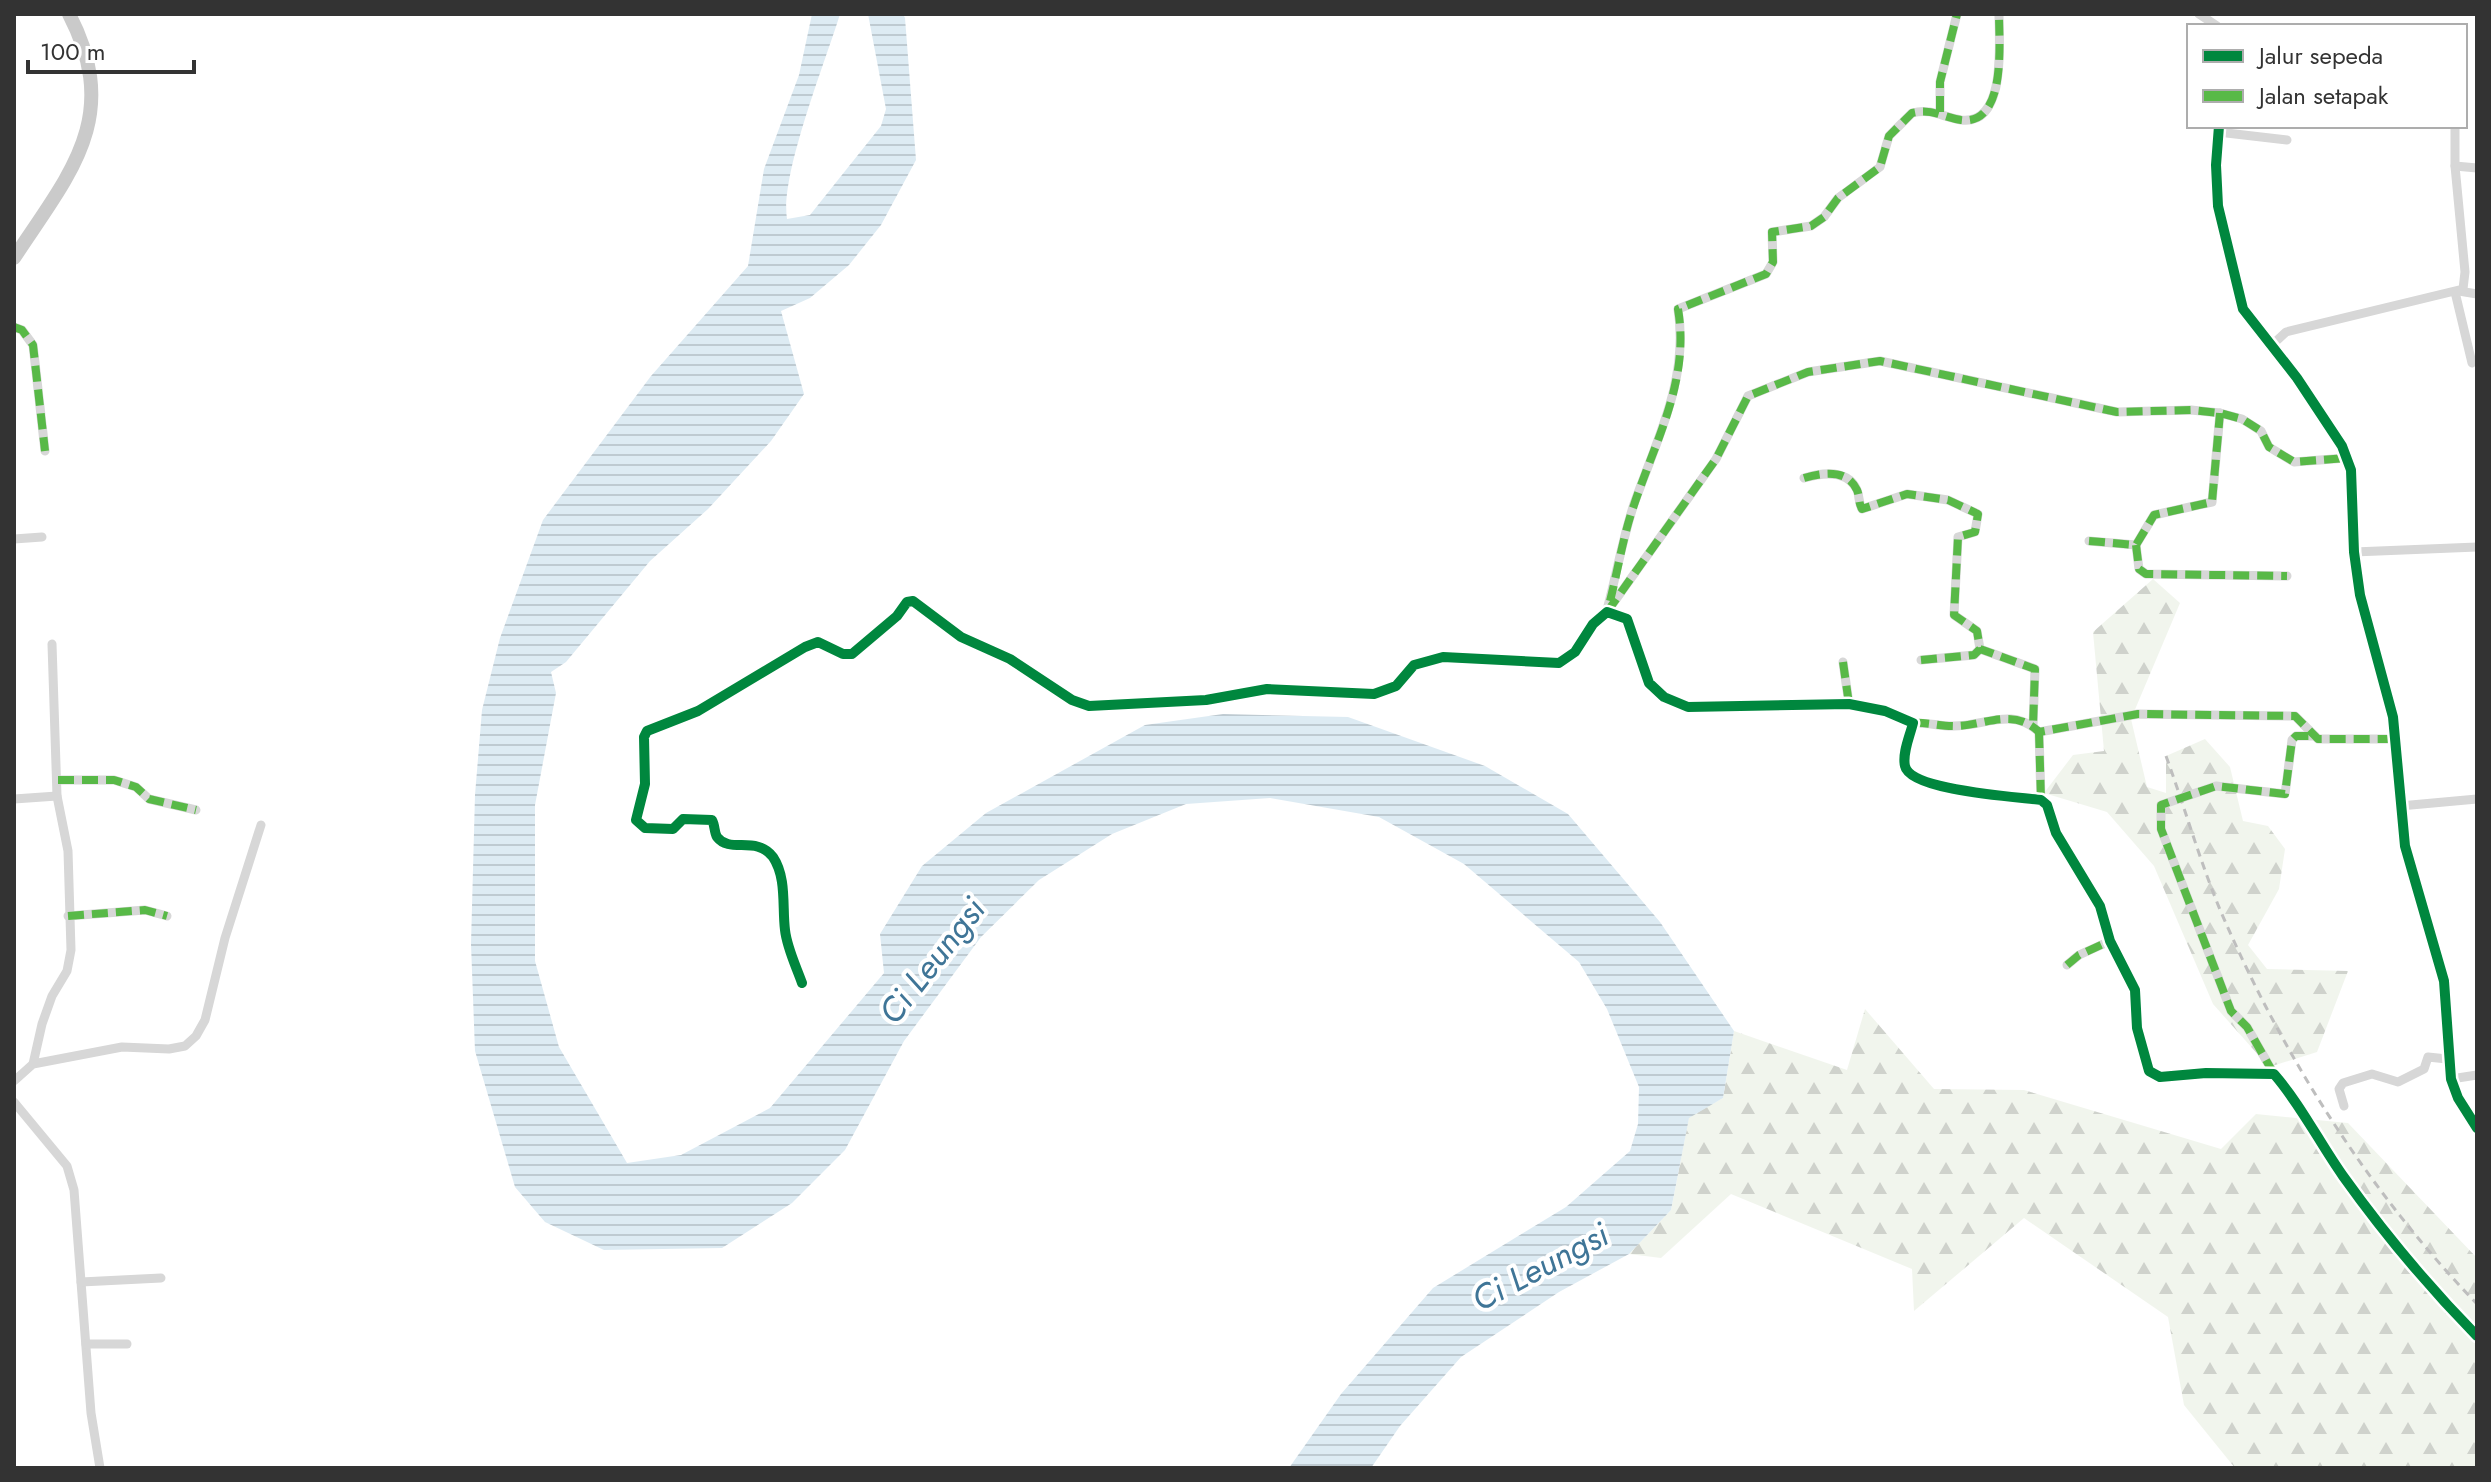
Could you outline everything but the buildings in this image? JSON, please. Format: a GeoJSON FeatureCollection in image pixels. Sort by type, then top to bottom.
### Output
{"type":"FeatureCollection","features":[{"type":"Feature","properties":{"kind":"main road"},"geometry":{"type":"LineString","coordinates":[[14,258],[63,183],[89,129],[92,110],[88,65],[69,14]]}},
{"type":"Feature","properties":{"kind":"street"},"geometry":{"type":"LineString","coordinates":[[1940,112],[1940,82],[1957,14]]}},
{"type":"Feature","properties":{"kind":"street"},"geometry":{"type":"LineString","coordinates":[[1607,612],[1634,505],[1676,391],[1683,340],[1678,309],[1766,274],[1773,262],[1775,229],[1811,226],[1824,217],[1832,204],[1880,167],[1895,127],[1912,113],[1940,112],[1968,120],[1984,113],[1992,104],[1999,55],[1999,14]]}},
{"type":"Feature","properties":{"kind":"street"},"geometry":{"type":"LineString","coordinates":[[2455,128],[2455,166],[2465,272],[2465,285],[2457,292]]}},
{"type":"Feature","properties":{"kind":"street"},"geometry":{"type":"LineString","coordinates":[[2287,140],[2219,129],[2215,184],[2223,230],[2243,309],[2316,406],[2346,458],[2353,488],[2354,552],[2367,630],[2388,695],[2405,846],[2444,981],[2447,1059],[2451,1079],[2458,1098],[2477,1128]]}},
{"type":"Feature","properties":{"kind":"street"},"geometry":{"type":"LineString","coordinates":[[2455,166],[2477,168]]}},
{"type":"Feature","properties":{"kind":"street"},"geometry":{"type":"LineString","coordinates":[[2457,292],[2472,363]]}},
{"type":"Feature","properties":{"kind":"street"},"geometry":{"type":"LineString","coordinates":[[2272,345],[2286,332],[2457,292],[2477,294]]}},
{"type":"Feature","properties":{"kind":"street"},"geometry":{"type":"LineString","coordinates":[[14,327],[22,330],[33,345],[45,451]]}},
{"type":"Feature","properties":{"kind":"street"},"geometry":{"type":"LineString","coordinates":[[802,983],[788,945],[783,891],[774,859],[754,844],[731,845],[721,840],[716,835],[712,820],[683,819],[673,829],[645,828],[636,820],[635,811],[645,784],[644,737],[647,731],[698,711],[805,647],[818,642],[843,654],[852,654],[897,616],[907,602],[913,601],[961,637],[1010,659],[1072,700],[1089,706],[1206,700],[1267,689],[1374,694],[1396,686],[1414,665],[1443,657],[1559,663],[1575,652],[1593,624],[1607,612],[1716,459],[1748,396],[1808,372],[1880,361],[2117,412],[2191,410],[2220,413],[2242,419],[2261,431],[2269,447],[2294,462],[2346,458]]}},
{"type":"Feature","properties":{"kind":"street"},"geometry":{"type":"LineString","coordinates":[[2220,413],[2214,499],[2199,506],[2158,513],[2136,545],[2139,569],[2146,574],[2287,576]]}},
{"type":"Feature","properties":{"kind":"street"},"geometry":{"type":"LineString","coordinates":[[1804,478],[1824,472],[1845,478],[1857,489],[1862,509],[1907,494],[1948,500],[1978,514],[1975,532],[1958,537],[1953,608],[1957,618],[1977,631],[1980,649]]}},
{"type":"Feature","properties":{"kind":"street"},"geometry":{"type":"LineString","coordinates":[[14,539],[42,537]]}},
{"type":"Feature","properties":{"kind":"street"},"geometry":{"type":"LineString","coordinates":[[2089,541],[2136,545]]}},
{"type":"Feature","properties":{"kind":"street"},"geometry":{"type":"LineString","coordinates":[[2354,552],[2477,547]]}},
{"type":"Feature","properties":{"kind":"street"},"geometry":{"type":"LineString","coordinates":[[1607,612],[1627,619],[1649,683],[1664,697],[1688,707],[1849,704],[1885,711],[1913,723],[1952,726],[2004,717],[2036,729],[2138,714],[2295,716],[2315,736]]}},
{"type":"Feature","properties":{"kind":"street"},"geometry":{"type":"LineString","coordinates":[[33,1064],[52,996],[67,971],[71,950],[68,851],[57,796],[52,644]]}},
{"type":"Feature","properties":{"kind":"street"},"geometry":{"type":"LineString","coordinates":[[1921,660],[1974,655],[1980,649]]}},
{"type":"Feature","properties":{"kind":"street"},"geometry":{"type":"LineString","coordinates":[[1980,649],[2035,669],[2041,800]]}},
{"type":"Feature","properties":{"kind":"street"},"geometry":{"type":"LineString","coordinates":[[1843,662],[1849,704]]}},
{"type":"Feature","properties":{"kind":"street"},"geometry":{"type":"LineString","coordinates":[[1913,723],[1905,757],[1905,767],[1912,776],[1959,791],[2041,800],[2047,805],[2056,833],[2100,906],[2110,941],[2135,990],[2137,1028],[2146,1065],[2154,1075],[2274,1074]]}},
{"type":"Feature","properties":{"kind":"street"},"geometry":{"type":"LineString","coordinates":[[2394,739],[2296,736],[2292,740],[2287,790],[2282,795],[2216,786],[2161,805],[2161,829],[2231,1011],[2247,1027],[2274,1074],[2291,1092],[2343,1176],[2428,1284],[2477,1336]]}},
{"type":"Feature","properties":{"kind":"street"},"geometry":{"type":"LineString","coordinates":[[58,780],[114,780],[136,787],[149,799],[196,810]]}},
{"type":"Feature","properties":{"kind":"street"},"geometry":{"type":"LineString","coordinates":[[14,799],[57,796]]}},
{"type":"Feature","properties":{"kind":"street"},"geometry":{"type":"LineString","coordinates":[[2400,806],[2477,799]]}},
{"type":"Feature","properties":{"kind":"street"},"geometry":{"type":"LineString","coordinates":[[14,1081],[33,1064],[122,1047],[185,1046],[196,1036],[205,1020],[225,938],[261,825]]}},
{"type":"Feature","properties":{"kind":"street"},"geometry":{"type":"LineString","coordinates":[[68,916],[145,910],[167,916]]}},
{"type":"Feature","properties":{"kind":"street"},"geometry":{"type":"LineString","coordinates":[[2067,965],[2082,953],[2110,941]]}},
{"type":"Feature","properties":{"kind":"street"},"geometry":{"type":"LineString","coordinates":[[2344,1106],[2339,1089],[2343,1083],[2372,1074],[2398,1082],[2419,1073],[2428,1057],[2447,1059]]}},
{"type":"Feature","properties":{"kind":"street"},"geometry":{"type":"LineString","coordinates":[[2451,1079],[2477,1075]]}},
{"type":"Feature","properties":{"kind":"street"},"geometry":{"type":"LineString","coordinates":[[14,1102],[67,1166],[74,1190],[100,1468]]}},
{"type":"Feature","properties":{"kind":"street"},"geometry":{"type":"LineString","coordinates":[[81,1282],[161,1278]]}},
{"type":"Feature","properties":{"kind":"street"},"geometry":{"type":"LineString","coordinates":[[86,1344],[127,1344]]}},
{"type":"Feature","properties":{"kind":"green space"},"geometry":{"type":"Polygon","coordinates":[[[2153,579],[2180,603],[2131,719],[2147,787],[2166,793],[2166,756],[2205,739],[2230,767],[2243,821],[2268,826],[2285,849],[2279,889],[2248,945],[2267,969],[2348,971],[2317,1052],[2269,1067],[2213,1004],[2154,866],[2107,812],[2044,793],[2073,755],[2104,751],[2093,632],[2153,579]]]}},
{"type":"Feature","properties":{"kind":"green space"},"geometry":{"type":"Polygon","coordinates":[[[1865,1009],[1934,1089],[2024,1090],[2221,1149],[2256,1114],[2348,1123],[2477,1258],[2477,1468],[2235,1468],[2184,1405],[2168,1317],[2024,1218],[1914,1311],[1912,1269],[1731,1194],[1661,1258],[1629,1254],[1671,1210],[1689,1117],[1723,1098],[1734,1031],[1847,1070],[1865,1009]]]}},
{"type":"Feature","properties":{"kind":"water","name":"Ci Leungsi"},"geometry":{"type":"Polygon","coordinates":[[[812,14],[840,14],[790,175],[787,219],[810,215],[881,126],[886,109],[868,14],[903,14],[905,18],[916,160],[881,225],[849,265],[810,298],[781,311],[804,394],[771,441],[708,509],[650,561],[566,662],[551,672],[556,693],[535,805],[535,961],[559,1047],[627,1163],[681,1155],[770,1108],[884,973],[880,934],[922,866],[986,813],[1145,725],[1223,714],[1348,717],[1485,766],[1568,814],[1660,922],[1734,1031],[1723,1098],[1689,1118],[1671,1210],[1629,1254],[1559,1292],[1461,1357],[1400,1426],[1371,1468],[1289,1468],[1341,1394],[1433,1288],[1566,1207],[1630,1151],[1638,1124],[1639,1087],[1607,1009],[1579,962],[1464,864],[1379,817],[1270,798],[1186,804],[1112,834],[1039,880],[981,937],[904,1041],[845,1150],[792,1203],[722,1248],[604,1250],[545,1222],[515,1187],[475,1051],[471,944],[475,795],[482,710],[500,638],[543,520],[651,376],[748,266],[764,169],[799,75],[812,14]]]}},
{"type":"Feature","properties":{"kind":"railway"},"geometry":{"type":"LineString","coordinates":[[2166,756],[2221,912],[2245,966],[2301,1070],[2364,1168],[2437,1261],[2477,1304]]}},
{"type":"Feature","properties":{"kind":"marked path"},"geometry":{"type":"LineString","coordinates":[[1940,112],[1940,82],[1957,14]]}},
{"type":"Feature","properties":{"kind":"marked path"},"geometry":{"type":"LineString","coordinates":[[1610,601],[1630,517],[1675,385],[1680,335],[1678,309],[1766,274],[1773,262],[1772,232],[1811,226],[1824,217],[1838,198],[1880,167],[1889,136],[1912,113],[1931,112],[1961,120],[1976,118],[1986,110],[1997,80],[1999,14]]}},
{"type":"Feature","properties":{"kind":"marked path"},"geometry":{"type":"LineString","coordinates":[[14,327],[22,330],[33,345],[45,451]]}},
{"type":"Feature","properties":{"kind":"marked path"},"geometry":{"type":"LineString","coordinates":[[1607,612],[1716,459],[1748,396],[1808,372],[1880,361],[2117,412],[2191,410],[2220,413],[2242,419],[2261,431],[2269,447],[2294,462],[2346,458]]}},
{"type":"Feature","properties":{"kind":"marked path"},"geometry":{"type":"LineString","coordinates":[[2089,541],[2136,545],[2154,515],[2212,502],[2220,413]]}},
{"type":"Feature","properties":{"kind":"marked path"},"geometry":{"type":"LineString","coordinates":[[1804,478],[1826,474],[1847,478],[1857,490],[1862,509],[1907,494],[1948,500],[1978,514],[1975,532],[1958,537],[1954,615],[1977,631],[1980,649],[2035,669],[2033,726]]}},
{"type":"Feature","properties":{"kind":"marked path"},"geometry":{"type":"LineString","coordinates":[[2136,545],[2139,569],[2146,574],[2287,576]]}},
{"type":"Feature","properties":{"kind":"marked path"},"geometry":{"type":"LineString","coordinates":[[1921,660],[1974,655],[1980,649]]}},
{"type":"Feature","properties":{"kind":"marked path"},"geometry":{"type":"LineString","coordinates":[[1843,662],[1849,704]]}},
{"type":"Feature","properties":{"kind":"marked path"},"geometry":{"type":"LineString","coordinates":[[1913,723],[1952,726],[2008,719],[2029,724],[2039,732],[2138,714],[2295,716],[2318,739],[2394,739]]}},
{"type":"Feature","properties":{"kind":"marked path"},"geometry":{"type":"LineString","coordinates":[[2039,732],[2041,800]]}},
{"type":"Feature","properties":{"kind":"marked path"},"geometry":{"type":"LineString","coordinates":[[2274,1074],[2247,1027],[2231,1011],[2161,829],[2161,805],[2216,786],[2285,794],[2292,740],[2296,736],[2315,736]]}},
{"type":"Feature","properties":{"kind":"marked path"},"geometry":{"type":"LineString","coordinates":[[58,780],[114,780],[136,787],[149,799],[196,810]]}},
{"type":"Feature","properties":{"kind":"marked path"},"geometry":{"type":"LineString","coordinates":[[68,916],[145,910],[167,916]]}},
{"type":"Feature","properties":{"kind":"marked path"},"geometry":{"type":"LineString","coordinates":[[2067,965],[2079,955],[2110,941]]}},
{"type":"Feature","properties":{"kind":"cycle path"},"geometry":{"type":"LineString","coordinates":[[2219,128],[2216,165],[2218,206],[2243,309],[2297,378],[2342,446],[2351,470],[2354,552],[2360,595],[2393,717],[2405,846],[2444,981],[2451,1079],[2458,1098],[2477,1128]]}},
{"type":"Feature","properties":{"kind":"cycle path"},"geometry":{"type":"LineString","coordinates":[[802,983],[786,937],[782,883],[773,857],[759,847],[722,842],[716,835],[712,820],[683,819],[673,829],[645,828],[636,820],[645,784],[644,737],[647,731],[698,711],[805,647],[818,642],[843,654],[852,654],[897,616],[907,602],[913,601],[961,637],[1010,659],[1072,700],[1089,706],[1206,700],[1267,689],[1374,694],[1396,686],[1414,665],[1443,657],[1559,663],[1575,652],[1593,624],[1607,612],[1627,619],[1649,683],[1664,697],[1688,707],[1849,704],[1885,711],[1913,723],[1904,761],[1911,775],[1944,787],[2041,800],[2047,805],[2056,833],[2100,906],[2110,941],[2135,990],[2137,1028],[2149,1071],[2160,1077],[2206,1073],[2274,1074],[2374,1218],[2424,1279],[2477,1336]]}}]}
